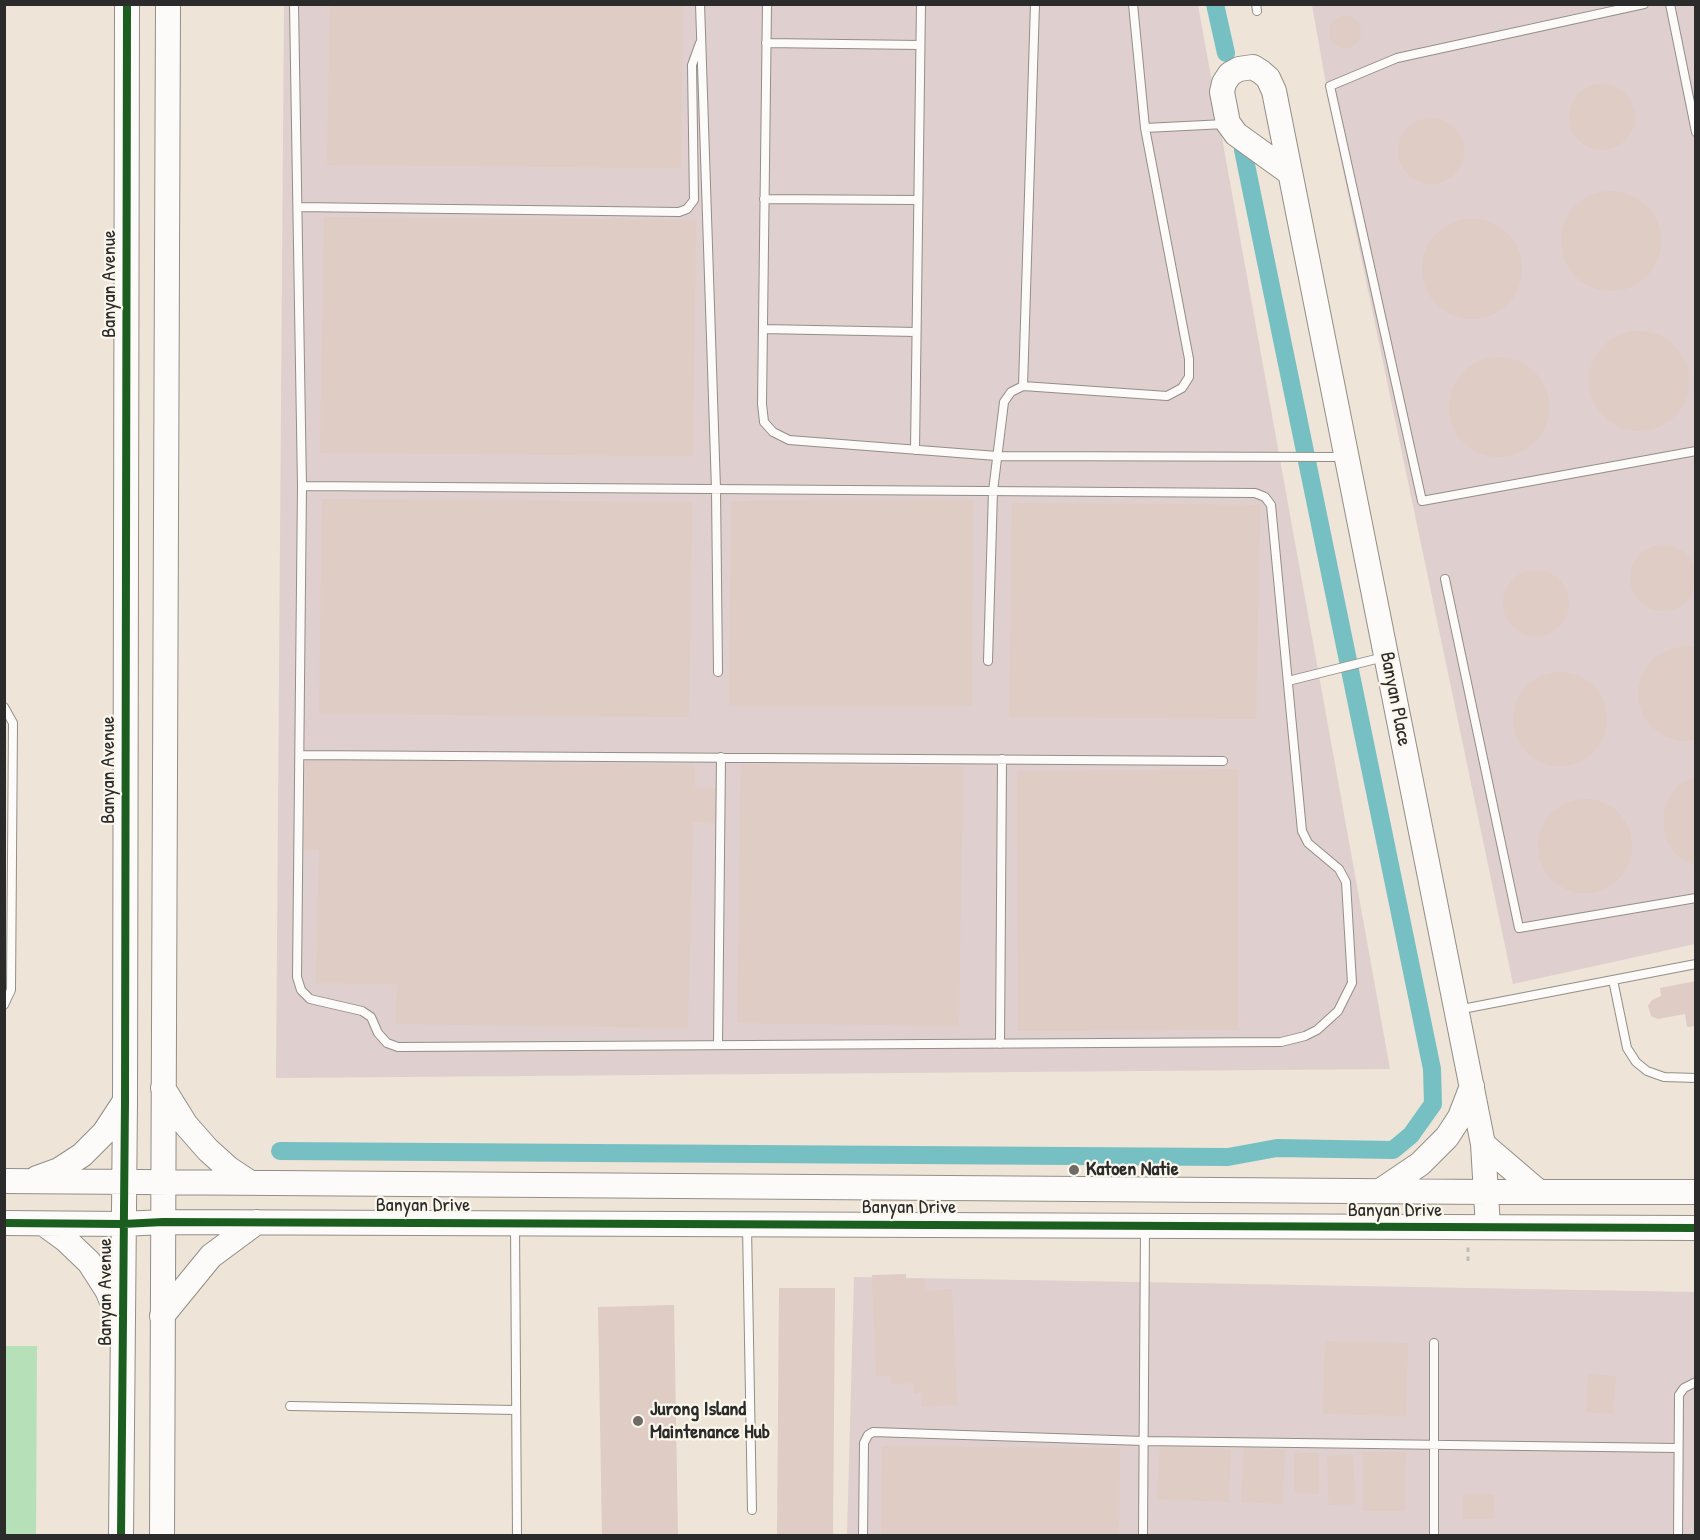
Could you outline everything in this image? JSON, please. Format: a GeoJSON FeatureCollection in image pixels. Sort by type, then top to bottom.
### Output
{"type":"FeatureCollection","features":[{"type":"Feature","properties":{"kind":"street","name":"Banyan Avenue"},"geometry":{"type":"LineString","coordinates":[[121,1536],[127,4]]}},
{"type":"Feature","properties":{"kind":"street"},"geometry":{"type":"LineString","coordinates":[[162,1536],[168,4]]}},
{"type":"Feature","properties":{"kind":"street","name":"Banyan Place"},"geometry":{"type":"LineString","coordinates":[[1228,123],[1222,92],[1224,83],[1230,74],[1239,69],[1253,67],[1268,78],[1274,91],[1290,173],[1337,457],[1376,659],[1457,1010],[1484,1144],[1488,1227]]}},
{"type":"Feature","properties":{"kind":"street"},"geometry":{"type":"LineString","coordinates":[[1228,123],[1236,134],[1290,173]]}},
{"type":"Feature","properties":{"kind":"street"},"geometry":{"type":"LineString","coordinates":[[1380,1191],[1420,1164],[1447,1137],[1460,1117],[1472,1086]]}},
{"type":"Feature","properties":{"kind":"street"},"geometry":{"type":"LineString","coordinates":[[163,1088],[186,1125],[208,1150],[228,1168],[249,1182]]}},
{"type":"Feature","properties":{"kind":"street"},"geometry":{"type":"LineString","coordinates":[[29,1181],[59,1170],[82,1155],[104,1132],[124,1101]]}},
{"type":"Feature","properties":{"kind":"street"},"geometry":{"type":"LineString","coordinates":[[1484,1144],[1539,1192]]}},
{"type":"Feature","properties":{"kind":"street","name":"Banyan Drive"},"geometry":{"type":"LineString","coordinates":[[4,1181],[1695,1192]]}},
{"type":"Feature","properties":{"kind":"street"},"geometry":{"type":"LineString","coordinates":[[162,1316],[212,1256],[257,1222]]}},
{"type":"Feature","properties":{"kind":"street","name":"Banyan Drive"},"geometry":{"type":"LineString","coordinates":[[4,1223],[1695,1228]]}},
{"type":"Feature","properties":{"kind":"street"},"geometry":{"type":"LineString","coordinates":[[45,1224],[89,1262],[106,1290],[122,1326]]}},
{"type":"Feature","properties":{"kind":"lane"},"geometry":{"type":"LineString","coordinates":[[294,4],[302,486],[297,977],[301,990],[310,999],[362,1011],[371,1017],[378,1033],[387,1043],[398,1047],[1281,1042],[1305,1036],[1317,1030],[1338,1011],[1352,983],[1346,882],[1339,869],[1308,843],[1302,831],[1271,505],[1265,497],[1255,493],[302,486]]}},
{"type":"Feature","properties":{"kind":"lane"},"geometry":{"type":"LineString","coordinates":[[700,4],[716,489],[718,672]]}},
{"type":"Feature","properties":{"kind":"lane"},"geometry":{"type":"LineString","coordinates":[[767,4],[762,404],[764,422],[773,432],[789,440],[997,456],[1337,457]]}},
{"type":"Feature","properties":{"kind":"lane"},"geometry":{"type":"LineString","coordinates":[[915,450],[921,4]]}},
{"type":"Feature","properties":{"kind":"lane"},"geometry":{"type":"LineString","coordinates":[[1023,387],[1035,4]]}},
{"type":"Feature","properties":{"kind":"lane"},"geometry":{"type":"LineString","coordinates":[[988,661],[993,491],[1004,402],[1011,393],[1023,387],[1167,396],[1182,388],[1189,377],[1189,359],[1145,128],[1133,4]]}},
{"type":"Feature","properties":{"kind":"lane"},"geometry":{"type":"LineString","coordinates":[[1644,4],[1397,58],[1330,86],[1422,501],[1695,452]]}},
{"type":"Feature","properties":{"kind":"lane"},"geometry":{"type":"LineString","coordinates":[[1670,4],[1695,132]]}},
{"type":"Feature","properties":{"kind":"lane"},"geometry":{"type":"LineString","coordinates":[[298,207],[680,212],[687,209],[694,200],[692,65],[701,38]]}},
{"type":"Feature","properties":{"kind":"lane"},"geometry":{"type":"LineString","coordinates":[[766,43],[920,45]]}},
{"type":"Feature","properties":{"kind":"lane"},"geometry":{"type":"LineString","coordinates":[[1145,128],[1228,123]]}},
{"type":"Feature","properties":{"kind":"lane"},"geometry":{"type":"LineString","coordinates":[[764,200],[918,200]]}},
{"type":"Feature","properties":{"kind":"lane"},"geometry":{"type":"LineString","coordinates":[[762,329],[916,332]]}},
{"type":"Feature","properties":{"kind":"lane"},"geometry":{"type":"LineString","coordinates":[[1445,579],[1519,928],[1695,898]]}},
{"type":"Feature","properties":{"kind":"lane"},"geometry":{"type":"LineString","coordinates":[[1288,681],[1376,659]]}},
{"type":"Feature","properties":{"kind":"lane"},"geometry":{"type":"LineString","coordinates":[[4,707],[11,715],[13,723],[8,909],[11,990],[4,1005]]}},
{"type":"Feature","properties":{"kind":"lane"},"geometry":{"type":"LineString","coordinates":[[300,755],[1223,760]]}},
{"type":"Feature","properties":{"kind":"lane"},"geometry":{"type":"LineString","coordinates":[[718,1046],[721,758]]}},
{"type":"Feature","properties":{"kind":"lane"},"geometry":{"type":"LineString","coordinates":[[1000,1044],[1002,759]]}},
{"type":"Feature","properties":{"kind":"lane"},"geometry":{"type":"LineString","coordinates":[[1457,1010],[1695,964]]}},
{"type":"Feature","properties":{"kind":"lane"},"geometry":{"type":"LineString","coordinates":[[1613,980],[1627,1048],[1636,1062],[1647,1071],[1664,1077],[1695,1078]]}},
{"type":"Feature","properties":{"kind":"lane"},"geometry":{"type":"LineString","coordinates":[[515,1223],[517,1536]]}},
{"type":"Feature","properties":{"kind":"lane"},"geometry":{"type":"LineString","coordinates":[[747,1224],[752,1510]]}},
{"type":"Feature","properties":{"kind":"lane"},"geometry":{"type":"LineString","coordinates":[[1143,1536],[1145,1226]]}},
{"type":"Feature","properties":{"kind":"lane"},"geometry":{"type":"LineString","coordinates":[[1434,1343],[1434,1536]]}},
{"type":"Feature","properties":{"kind":"lane"},"geometry":{"type":"LineString","coordinates":[[1678,1536],[1679,1395],[1684,1388],[1695,1383]]}},
{"type":"Feature","properties":{"kind":"lane"},"geometry":{"type":"LineString","coordinates":[[290,1406],[516,1410]]}},
{"type":"Feature","properties":{"kind":"lane"},"geometry":{"type":"LineString","coordinates":[[864,1536],[864,1443],[868,1435],[873,1432],[1144,1442],[1677,1448]]}},
{"type":"Feature","properties":{"kind":"shaded area"},"geometry":{"type":"Polygon","coordinates":[[[284,5],[1198,5],[1390,1069],[276,1078],[284,5]]]}},
{"type":"Feature","properties":{"kind":"shaded area"},"geometry":{"type":"Polygon","coordinates":[[[1312,5],[1695,5],[1695,944],[1513,984],[1332,118],[1312,5]]]}},
{"type":"Feature","properties":{"kind":"shaded area"},"geometry":{"type":"Polygon","coordinates":[[[854,1277],[1695,1292],[1695,1535],[847,1536],[854,1277]]]}},
{"type":"Feature","properties":{"kind":"green space"},"geometry":{"type":"Polygon","coordinates":[[[5,1346],[37,1346],[36,1535],[5,1535],[5,1346]]]}},
{"type":"Feature","properties":{"kind":"building"},"geometry":{"type":"Polygon","coordinates":[[[330,4],[683,4],[681,168],[327,165],[330,4]]]}},
{"type":"Feature","properties":{"kind":"building"},"geometry":{"type":"Polygon","coordinates":[[[1345,16],[1356,21],[1361,32],[1356,43],[1345,48],[1334,43],[1329,32],[1334,21],[1345,16]]]}},
{"type":"Feature","properties":{"kind":"building"},"geometry":{"type":"Polygon","coordinates":[[[1602,84],[1614,87],[1625,94],[1632,105],[1635,117],[1632,129],[1625,140],[1614,147],[1602,150],[1590,147],[1579,140],[1572,129],[1569,117],[1572,105],[1579,94],[1590,87],[1602,84]]]}},
{"type":"Feature","properties":{"kind":"building"},"geometry":{"type":"Polygon","coordinates":[[[1431,118],[1443,121],[1454,128],[1461,139],[1464,151],[1461,163],[1454,174],[1443,181],[1431,184],[1419,181],[1408,174],[1401,163],[1398,151],[1401,139],[1408,128],[1419,121],[1431,118]]]}},
{"type":"Feature","properties":{"kind":"building"},"geometry":{"type":"Polygon","coordinates":[[[1601,191],[1621,191],[1647,205],[1658,222],[1661,241],[1658,260],[1647,277],[1621,291],[1601,291],[1583,283],[1569,269],[1561,251],[1561,231],[1569,213],[1583,199],[1601,191]]]}},
{"type":"Feature","properties":{"kind":"building"},"geometry":{"type":"Polygon","coordinates":[[[324,217],[696,220],[693,456],[320,453],[324,217]]]}},
{"type":"Feature","properties":{"kind":"building"},"geometry":{"type":"Polygon","coordinates":[[[1462,219],[1482,219],[1508,233],[1519,250],[1522,269],[1519,288],[1508,305],[1482,319],[1462,319],[1444,311],[1430,297],[1422,279],[1422,259],[1430,241],[1444,227],[1462,219]]]}},
{"type":"Feature","properties":{"kind":"building"},"geometry":{"type":"Polygon","coordinates":[[[1629,331],[1649,331],[1675,345],[1686,362],[1689,381],[1686,400],[1675,417],[1649,431],[1629,431],[1611,423],[1597,409],[1589,391],[1589,371],[1597,353],[1611,339],[1629,331]]]}},
{"type":"Feature","properties":{"kind":"building"},"geometry":{"type":"Polygon","coordinates":[[[1489,357],[1509,357],[1535,371],[1546,388],[1549,407],[1546,426],[1535,443],[1509,457],[1489,457],[1471,449],[1457,435],[1449,417],[1449,397],[1457,379],[1471,365],[1489,357]]]}},
{"type":"Feature","properties":{"kind":"building"},"geometry":{"type":"Polygon","coordinates":[[[322,499],[692,502],[689,717],[319,714],[322,499]]]}},
{"type":"Feature","properties":{"kind":"building"},"geometry":{"type":"Polygon","coordinates":[[[973,500],[972,706],[729,706],[731,501],[973,500]]]}},
{"type":"Feature","properties":{"kind":"building"},"geometry":{"type":"Polygon","coordinates":[[[1012,503],[1260,505],[1256,719],[1009,717],[1012,503]]]}},
{"type":"Feature","properties":{"kind":"building"},"geometry":{"type":"Polygon","coordinates":[[[1663,545],[1675,548],[1686,555],[1693,566],[1696,578],[1693,590],[1686,601],[1675,608],[1663,611],[1651,608],[1640,601],[1633,590],[1630,578],[1633,566],[1640,555],[1651,548],[1663,545]]]}},
{"type":"Feature","properties":{"kind":"building"},"geometry":{"type":"Polygon","coordinates":[[[1536,570],[1549,573],[1559,580],[1566,590],[1569,603],[1566,616],[1559,626],[1549,633],[1536,636],[1523,633],[1513,626],[1506,616],[1503,603],[1506,590],[1513,580],[1523,573],[1536,570]]]}},
{"type":"Feature","properties":{"kind":"building"},"geometry":{"type":"Polygon","coordinates":[[[1683,646],[1696,647],[1696,740],[1681,741],[1666,737],[1653,728],[1643,716],[1638,701],[1639,685],[1644,671],[1654,658],[1668,650],[1683,646]]]}},
{"type":"Feature","properties":{"kind":"building"},"geometry":{"type":"Polygon","coordinates":[[[1560,672],[1578,675],[1593,686],[1604,701],[1607,719],[1604,737],[1593,752],[1578,763],[1560,766],[1542,763],[1527,752],[1516,737],[1513,719],[1516,701],[1527,686],[1542,675],[1560,672]]]}},
{"type":"Feature","properties":{"kind":"building"},"geometry":{"type":"Polygon","coordinates":[[[306,759],[695,765],[695,788],[716,788],[715,823],[693,822],[688,1028],[396,1024],[397,984],[316,983],[319,850],[304,850],[306,759]]]}},
{"type":"Feature","properties":{"kind":"building"},"geometry":{"type":"Polygon","coordinates":[[[741,764],[963,767],[959,1026],[737,1023],[741,764]]]}},
{"type":"Feature","properties":{"kind":"building"},"geometry":{"type":"Polygon","coordinates":[[[1238,769],[1238,1030],[1018,1031],[1017,771],[1238,769]]]}},
{"type":"Feature","properties":{"kind":"building"},"geometry":{"type":"Polygon","coordinates":[[[1696,776],[1696,866],[1678,856],[1668,843],[1664,828],[1664,812],[1669,797],[1679,785],[1696,776]]]}},
{"type":"Feature","properties":{"kind":"building"},"geometry":{"type":"Polygon","coordinates":[[[1585,799],[1603,802],[1618,813],[1629,828],[1632,846],[1629,864],[1618,879],[1603,890],[1585,893],[1567,890],[1552,879],[1541,864],[1538,846],[1541,828],[1552,813],[1567,802],[1585,799]]]}},
{"type":"Feature","properties":{"kind":"building"},"geometry":{"type":"Polygon","coordinates":[[[1696,981],[1696,1026],[1687,1027],[1685,1014],[1658,1019],[1651,1016],[1648,1006],[1652,1000],[1661,996],[1660,988],[1696,981]]]}},
{"type":"Feature","properties":{"kind":"building"},"geometry":{"type":"Polygon","coordinates":[[[906,1274],[906,1279],[925,1279],[925,1291],[952,1289],[957,1405],[922,1407],[922,1393],[914,1394],[914,1383],[891,1384],[890,1375],[876,1376],[872,1275],[906,1274]]]}},
{"type":"Feature","properties":{"kind":"building"},"geometry":{"type":"Polygon","coordinates":[[[779,1288],[835,1288],[833,1536],[777,1536],[779,1288]]]}},
{"type":"Feature","properties":{"kind":"building","name":"Jurong Island Maintenance Hub"},"geometry":{"type":"Polygon","coordinates":[[[674,1305],[678,1536],[602,1536],[598,1307],[674,1305]]]}},
{"type":"Feature","properties":{"kind":"building"},"geometry":{"type":"Polygon","coordinates":[[[1325,1341],[1408,1343],[1406,1416],[1323,1414],[1325,1341]]]}},
{"type":"Feature","properties":{"kind":"building"},"geometry":{"type":"Polygon","coordinates":[[[1588,1374],[1616,1376],[1613,1414],[1586,1412],[1588,1374]]]}},
{"type":"Feature","properties":{"kind":"building"},"geometry":{"type":"Polygon","coordinates":[[[882,1446],[1120,1448],[1119,1536],[881,1536],[882,1446]]]}},
{"type":"Feature","properties":{"kind":"building"},"geometry":{"type":"Polygon","coordinates":[[[1160,1447],[1231,1449],[1229,1502],[1157,1499],[1160,1447]]]}},
{"type":"Feature","properties":{"kind":"building"},"geometry":{"type":"Polygon","coordinates":[[[1244,1447],[1285,1450],[1282,1504],[1241,1502],[1244,1447]]]}},
{"type":"Feature","properties":{"kind":"building"},"geometry":{"type":"Polygon","coordinates":[[[1363,1452],[1406,1452],[1405,1511],[1363,1511],[1363,1452]]]}},
{"type":"Feature","properties":{"kind":"building"},"geometry":{"type":"Polygon","coordinates":[[[1294,1453],[1319,1453],[1319,1494],[1294,1493],[1294,1453]]]}},
{"type":"Feature","properties":{"kind":"building"},"geometry":{"type":"Polygon","coordinates":[[[1353,1455],[1355,1504],[1329,1505],[1327,1456],[1353,1455]]]}},
{"type":"Feature","properties":{"kind":"building"},"geometry":{"type":"Polygon","coordinates":[[[1463,1494],[1494,1494],[1494,1519],[1463,1519],[1463,1494]]]}},
{"type":"Feature","properties":{"kind":"waterway"},"geometry":{"type":"LineString","coordinates":[[1215,4],[1226,53]]}},
{"type":"Feature","properties":{"kind":"waterway"},"geometry":{"type":"LineString","coordinates":[[280,1151],[1228,1157],[1277,1148],[1393,1150],[1411,1135],[1433,1104],[1432,1069],[1243,150]]}},
{"type":"Feature","properties":{"kind":"cycle path"},"geometry":{"type":"LineString","coordinates":[[121,1536],[125,1101],[127,4]]}},
{"type":"Feature","properties":{"kind":"cycle path"},"geometry":{"type":"LineString","coordinates":[[4,1223],[1696,1228]]}},
{"type":"Feature","properties":{"kind":"place","name":"Katoen Natie"},"geometry":{"type":"Point","coordinates":[1074,1170]}},
{"type":"Feature","properties":{"kind":"place","name":"Jurong Island Maintenance Hub"},"geometry":{"type":"Point","coordinates":[638,1421]}}]}
